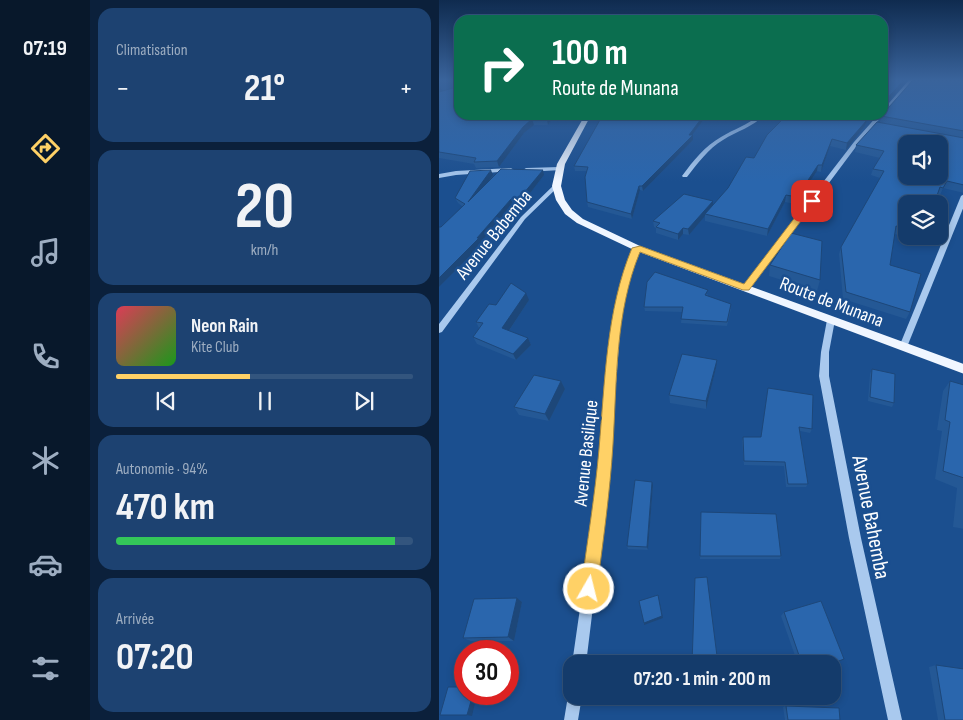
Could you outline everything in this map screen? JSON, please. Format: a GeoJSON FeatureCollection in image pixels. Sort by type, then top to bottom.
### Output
{"type":"FeatureCollection","features":[{"type":"Feature","properties":{"kind":"main road","name":"Route de Munana"},"geometry":{"type":"LineString","coordinates":[[585,120],[559,169],[557,185],[561,203],[571,217],[637,248],[963,369]]}},
{"type":"Feature","properties":{"kind":"street"},"geometry":{"type":"LineString","coordinates":[[685,176],[704,152],[718,140],[753,124],[757,120]]}},
{"type":"Feature","properties":{"kind":"street"},"geometry":{"type":"LineString","coordinates":[[746,288],[855,143],[877,120]]}},
{"type":"Feature","properties":{"kind":"street"},"geometry":{"type":"LineString","coordinates":[[864,124],[881,127]]}},
{"type":"Feature","properties":{"kind":"street"},"geometry":{"type":"LineString","coordinates":[[439,176],[456,172],[559,169]]}},
{"type":"Feature","properties":{"kind":"street","name":"Avenue Babemba"},"geometry":{"type":"LineString","coordinates":[[439,330],[523,218],[557,185]]}},
{"type":"Feature","properties":{"kind":"street"},"geometry":{"type":"LineString","coordinates":[[903,347],[961,206],[963,196]]}},
{"type":"Feature","properties":{"kind":"street","name":"Avenue Basilique"},"geometry":{"type":"LineString","coordinates":[[580,655],[604,476],[616,326],[629,266],[637,248]]}},
{"type":"Feature","properties":{"kind":"street","name":"Avenue Bahemba"},"geometry":{"type":"LineString","coordinates":[[831,320],[825,352],[824,376],[855,538],[895,720]]}},
{"type":"Feature","properties":{"kind":"street"},"geometry":{"type":"LineString","coordinates":[[571,720],[574,705]]}},
{"type":"Feature","properties":{"kind":"building"},"geometry":{"type":"Polygon","coordinates":[[[439,114],[454,114],[454,120],[531,120],[523,127],[497,161],[474,162],[476,158],[439,152],[439,114]]]}},
{"type":"Feature","properties":{"kind":"building"},"geometry":{"type":"Polygon","coordinates":[[[888,114],[964,114],[964,131],[888,117],[888,114]]]}},
{"type":"Feature","properties":{"kind":"building"},"geometry":{"type":"Polygon","coordinates":[[[600,120],[700,120],[689,135],[693,135],[642,186],[639,186],[631,214],[587,202],[585,177],[588,167],[574,166],[600,120]]]}},
{"type":"Feature","properties":{"kind":"building"},"geometry":{"type":"Polygon","coordinates":[[[782,120],[867,120],[847,143],[832,139],[822,165],[818,165],[797,197],[786,195],[768,229],[705,214],[728,188],[746,157],[754,158],[767,135],[782,120]]]}},
{"type":"Feature","properties":{"kind":"building"},"geometry":{"type":"Polygon","coordinates":[[[877,122],[948,135],[898,135],[898,185],[945,185],[943,188],[940,187],[937,195],[898,195],[898,227],[896,226],[890,265],[921,274],[910,312],[846,292],[841,247],[884,171],[873,169],[884,151],[856,145],[877,122]]]}},
{"type":"Feature","properties":{"kind":"building"},"geometry":{"type":"Polygon","coordinates":[[[948,135],[964,138],[964,185],[948,181],[948,135]]]}},
{"type":"Feature","properties":{"kind":"building"},"geometry":{"type":"Polygon","coordinates":[[[501,169],[543,170],[519,199],[511,199],[477,238],[479,238],[439,278],[439,227],[465,204],[455,198],[470,171],[491,170],[468,202],[501,169]]]}},
{"type":"Feature","properties":{"kind":"building"},"geometry":{"type":"Polygon","coordinates":[[[684,194],[713,201],[688,229],[683,228],[678,234],[656,227],[660,223],[653,221],[684,194]]]}},
{"type":"Feature","properties":{"kind":"building"},"geometry":{"type":"Polygon","coordinates":[[[791,233],[822,241],[820,280],[770,265],[791,233]]]}},
{"type":"Feature","properties":{"kind":"building"},"geometry":{"type":"Polygon","coordinates":[[[655,272],[708,290],[705,295],[731,304],[727,322],[681,319],[683,307],[644,307],[647,282],[655,272]]]}},
{"type":"Feature","properties":{"kind":"building"},"geometry":{"type":"Polygon","coordinates":[[[511,283],[526,293],[502,328],[528,338],[513,354],[473,337],[483,323],[476,322],[489,304],[496,305],[511,283]]]}},
{"type":"Feature","properties":{"kind":"building"},"geometry":{"type":"Polygon","coordinates":[[[682,354],[717,360],[706,401],[669,395],[682,354]]]}},
{"type":"Feature","properties":{"kind":"building"},"geometry":{"type":"Polygon","coordinates":[[[872,369],[895,374],[894,403],[870,397],[872,369]]]}},
{"type":"Feature","properties":{"kind":"building"},"geometry":{"type":"Polygon","coordinates":[[[534,375],[561,381],[545,414],[514,407],[534,375]]]}},
{"type":"Feature","properties":{"kind":"building"},"geometry":{"type":"Polygon","coordinates":[[[950,381],[964,385],[964,478],[943,471],[950,422],[945,420],[950,381]]]}},
{"type":"Feature","properties":{"kind":"building"},"geometry":{"type":"Polygon","coordinates":[[[768,388],[813,395],[812,429],[799,427],[808,484],[788,484],[785,462],[744,461],[743,437],[761,437],[768,388]]]}},
{"type":"Feature","properties":{"kind":"building"},"geometry":{"type":"Polygon","coordinates":[[[635,480],[652,482],[647,547],[627,546],[635,480]]]}},
{"type":"Feature","properties":{"kind":"building"},"geometry":{"type":"Polygon","coordinates":[[[701,512],[776,514],[781,556],[700,556],[701,512]]]}},
{"type":"Feature","properties":{"kind":"building"},"geometry":{"type":"Polygon","coordinates":[[[707,577],[717,655],[692,655],[695,578],[707,577]]]}},
{"type":"Feature","properties":{"kind":"building"},"geometry":{"type":"Polygon","coordinates":[[[658,595],[662,616],[644,623],[639,601],[658,595]]]}},
{"type":"Feature","properties":{"kind":"building"},"geometry":{"type":"Polygon","coordinates":[[[517,598],[508,637],[463,638],[474,599],[517,598]]]}},
{"type":"Feature","properties":{"kind":"building"},"geometry":{"type":"Polygon","coordinates":[[[821,601],[844,659],[841,660],[841,655],[799,655],[784,612],[821,601]]]}},
{"type":"Feature","properties":{"kind":"building"},"geometry":{"type":"Polygon","coordinates":[[[936,665],[964,669],[964,720],[945,720],[936,665]]]}},
{"type":"Feature","properties":{"kind":"building"},"geometry":{"type":"Polygon","coordinates":[[[448,687],[454,687],[454,705],[470,705],[467,715],[440,715],[448,687]]]}},
{"type":"Feature","properties":{"kind":"building"},"geometry":{"type":"Polygon","coordinates":[[[786,706],[839,708],[840,720],[788,720],[786,706]]]}},
{"type":"Feature","properties":{"kind":"route"},"geometry":{"type":"LineString","coordinates":[[589,589],[604,476],[616,326],[629,266],[637,248],[746,288],[812,201]]}}]}
